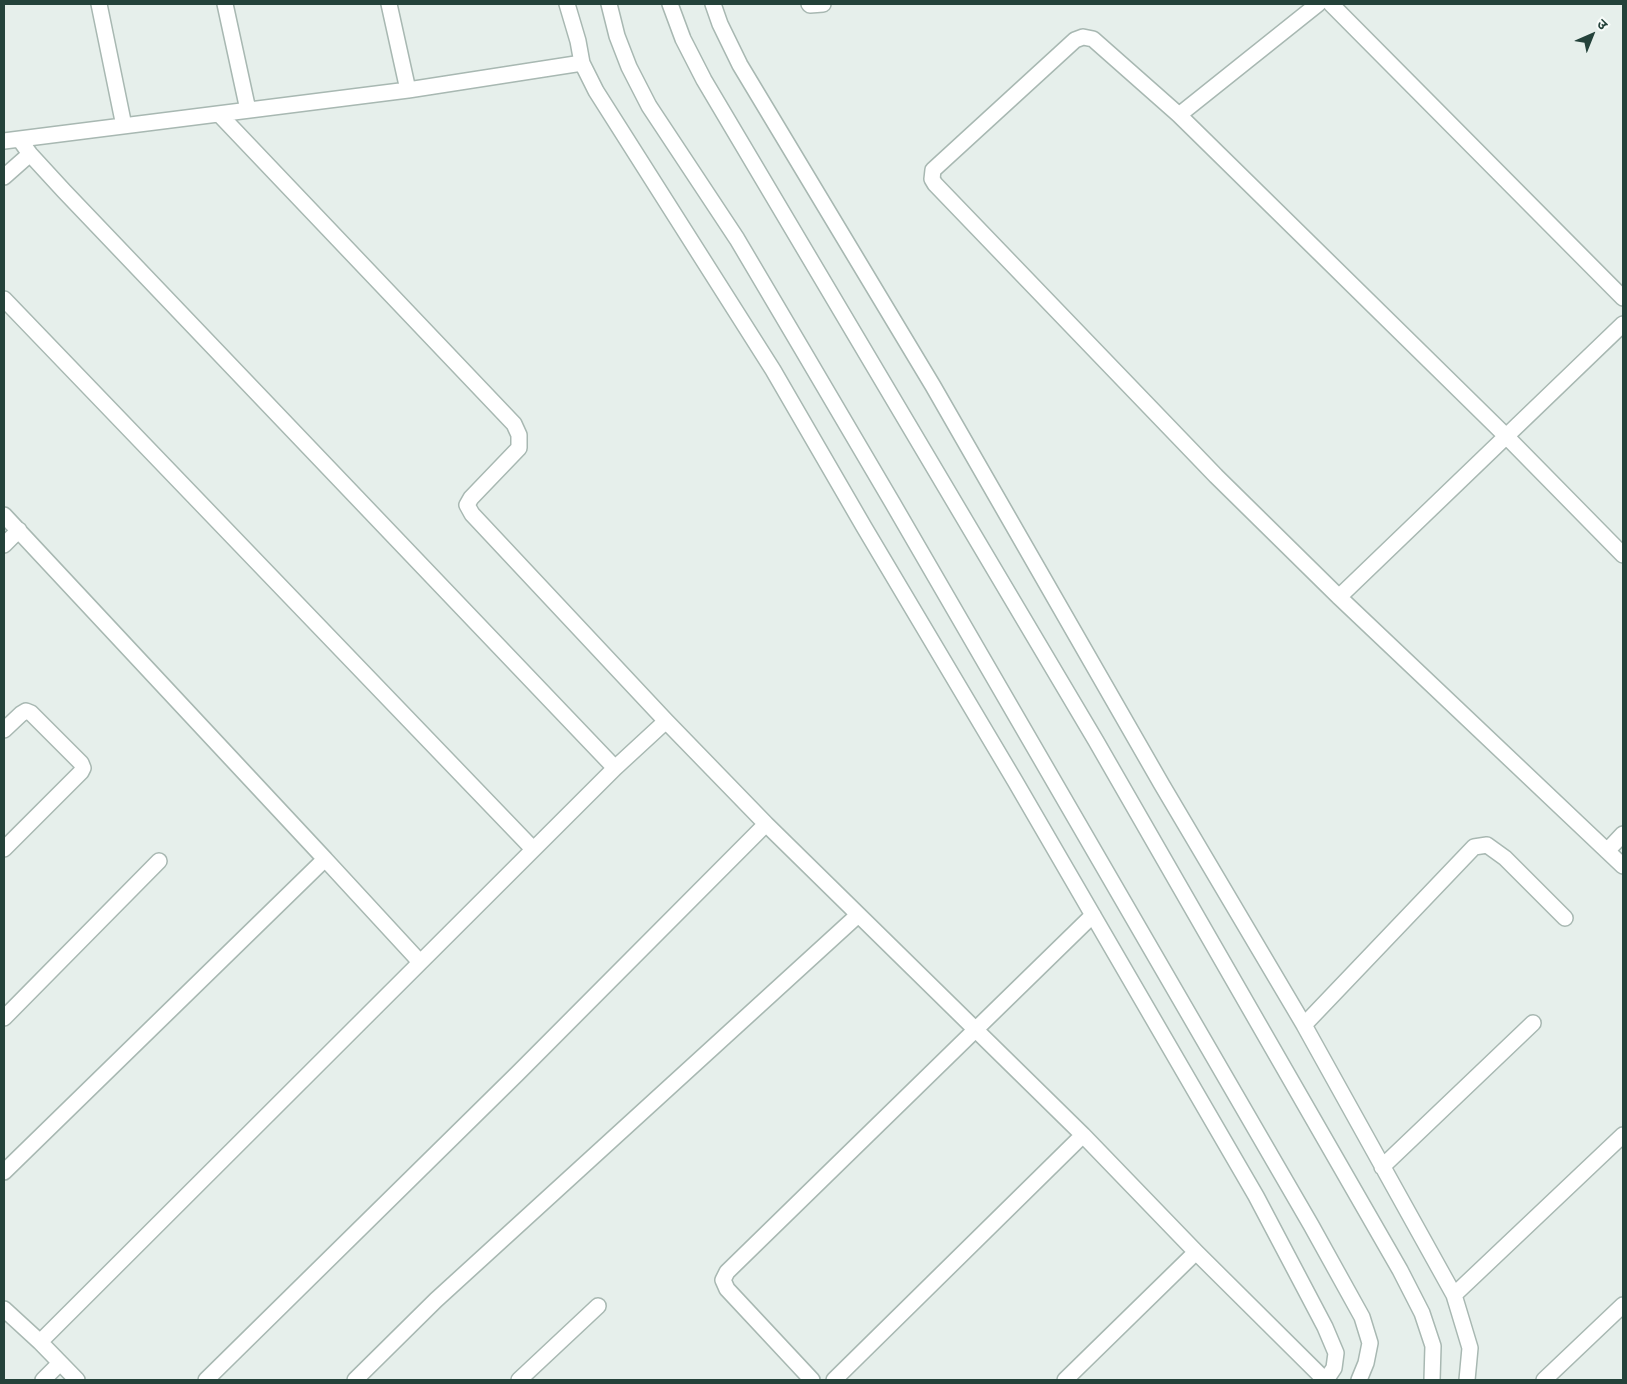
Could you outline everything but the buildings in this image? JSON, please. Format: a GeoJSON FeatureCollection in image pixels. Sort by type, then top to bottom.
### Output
{"type":"FeatureCollection","features":[{"type":"Feature","properties":{"kind":"street"},"geometry":{"type":"LineString","coordinates":[[99,4],[124,126]]}},
{"type":"Feature","properties":{"kind":"street"},"geometry":{"type":"LineString","coordinates":[[225,4],[248,110]]}},
{"type":"Feature","properties":{"kind":"street"},"geometry":{"type":"LineString","coordinates":[[388,4],[408,90]]}},
{"type":"Feature","properties":{"kind":"street"},"geometry":{"type":"LineString","coordinates":[[219,114],[514,424],[520,435],[519,448],[467,505],[472,514],[666,721],[766,824],[1083,1135],[1317,1378],[1334,1368],[1336,1354],[1325,1327],[1256,1196],[1010,772],[773,370],[596,91],[582,63],[578,41],[567,4]]}},
{"type":"Feature","properties":{"kind":"street"},"geometry":{"type":"LineString","coordinates":[[609,4],[617,36],[629,67],[649,106],[737,239],[882,485],[1311,1225],[1362,1317],[1370,1343],[1366,1363],[1359,1380]]}},
{"type":"Feature","properties":{"kind":"street"},"geometry":{"type":"LineString","coordinates":[[670,4],[683,39],[704,80],[1096,741],[1400,1270],[1422,1312],[1433,1346],[1432,1380]]}},
{"type":"Feature","properties":{"kind":"street"},"geometry":{"type":"LineString","coordinates":[[713,4],[720,24],[740,65],[933,386],[1162,785],[1304,1025],[1454,1295],[1470,1348],[1469,1376],[1467,1380]]}},
{"type":"Feature","properties":{"kind":"street"},"geometry":{"type":"LineString","coordinates":[[809,4],[822,4]]}},
{"type":"Feature","properties":{"kind":"street"},"geometry":{"type":"LineString","coordinates":[[1180,115],[1318,4]]}},
{"type":"Feature","properties":{"kind":"street"},"geometry":{"type":"LineString","coordinates":[[1330,4],[1623,298]]}},
{"type":"Feature","properties":{"kind":"street"},"geometry":{"type":"LineString","coordinates":[[1623,555],[1507,437],[1180,115],[1093,39],[1083,37],[1075,40],[933,170],[932,178],[942,191],[1216,476],[1339,597],[1623,866]]}},
{"type":"Feature","properties":{"kind":"street"},"geometry":{"type":"LineString","coordinates":[[4,141],[408,90],[582,63]]}},
{"type":"Feature","properties":{"kind":"street"},"geometry":{"type":"LineString","coordinates":[[20,140],[30,154],[615,768]]}},
{"type":"Feature","properties":{"kind":"street"},"geometry":{"type":"LineString","coordinates":[[4,177],[30,154]]}},
{"type":"Feature","properties":{"kind":"street"},"geometry":{"type":"LineString","coordinates":[[4,299],[533,849]]}},
{"type":"Feature","properties":{"kind":"street"},"geometry":{"type":"LineString","coordinates":[[1339,597],[1623,324]]}},
{"type":"Feature","properties":{"kind":"street"},"geometry":{"type":"LineString","coordinates":[[4,515],[420,962]]}},
{"type":"Feature","properties":{"kind":"street"},"geometry":{"type":"LineString","coordinates":[[4,545],[19,530]]}},
{"type":"Feature","properties":{"kind":"street"},"geometry":{"type":"LineString","coordinates":[[4,730],[21,714],[26,711],[31,713],[81,763],[83,768],[4,849]]}},
{"type":"Feature","properties":{"kind":"street"},"geometry":{"type":"LineString","coordinates":[[40,1342],[533,849],[615,768],[666,721]]}},
{"type":"Feature","properties":{"kind":"street"},"geometry":{"type":"LineString","coordinates":[[206,1380],[518,1073],[766,824]]}},
{"type":"Feature","properties":{"kind":"street"},"geometry":{"type":"LineString","coordinates":[[1607,851],[1623,834]]}},
{"type":"Feature","properties":{"kind":"street"},"geometry":{"type":"LineString","coordinates":[[1304,1025],[1474,847],[1487,845],[1505,858],[1565,918]]}},
{"type":"Feature","properties":{"kind":"street"},"geometry":{"type":"LineString","coordinates":[[4,1018],[160,860]]}},
{"type":"Feature","properties":{"kind":"street"},"geometry":{"type":"LineString","coordinates":[[4,1172],[325,860]]}},
{"type":"Feature","properties":{"kind":"street"},"geometry":{"type":"LineString","coordinates":[[355,1380],[444,1293],[858,915]]}},
{"type":"Feature","properties":{"kind":"street"},"geometry":{"type":"LineString","coordinates":[[812,1380],[727,1289],[723,1280],[727,1272],[1093,916]]}},
{"type":"Feature","properties":{"kind":"street"},"geometry":{"type":"LineString","coordinates":[[1382,1167],[1532,1023]]}},
{"type":"Feature","properties":{"kind":"street"},"geometry":{"type":"LineString","coordinates":[[834,1380],[1083,1135]]}},
{"type":"Feature","properties":{"kind":"street"},"geometry":{"type":"LineString","coordinates":[[1454,1295],[1623,1135]]}},
{"type":"Feature","properties":{"kind":"street"},"geometry":{"type":"LineString","coordinates":[[1065,1380],[1196,1252]]}},
{"type":"Feature","properties":{"kind":"street"},"geometry":{"type":"LineString","coordinates":[[1544,1380],[1623,1305]]}},
{"type":"Feature","properties":{"kind":"street"},"geometry":{"type":"LineString","coordinates":[[519,1380],[598,1306]]}},
{"type":"Feature","properties":{"kind":"street"},"geometry":{"type":"LineString","coordinates":[[4,1310],[40,1342],[77,1380]]}},
{"type":"Feature","properties":{"kind":"street"},"geometry":{"type":"LineString","coordinates":[[43,1380],[60,1363]]}}]}
